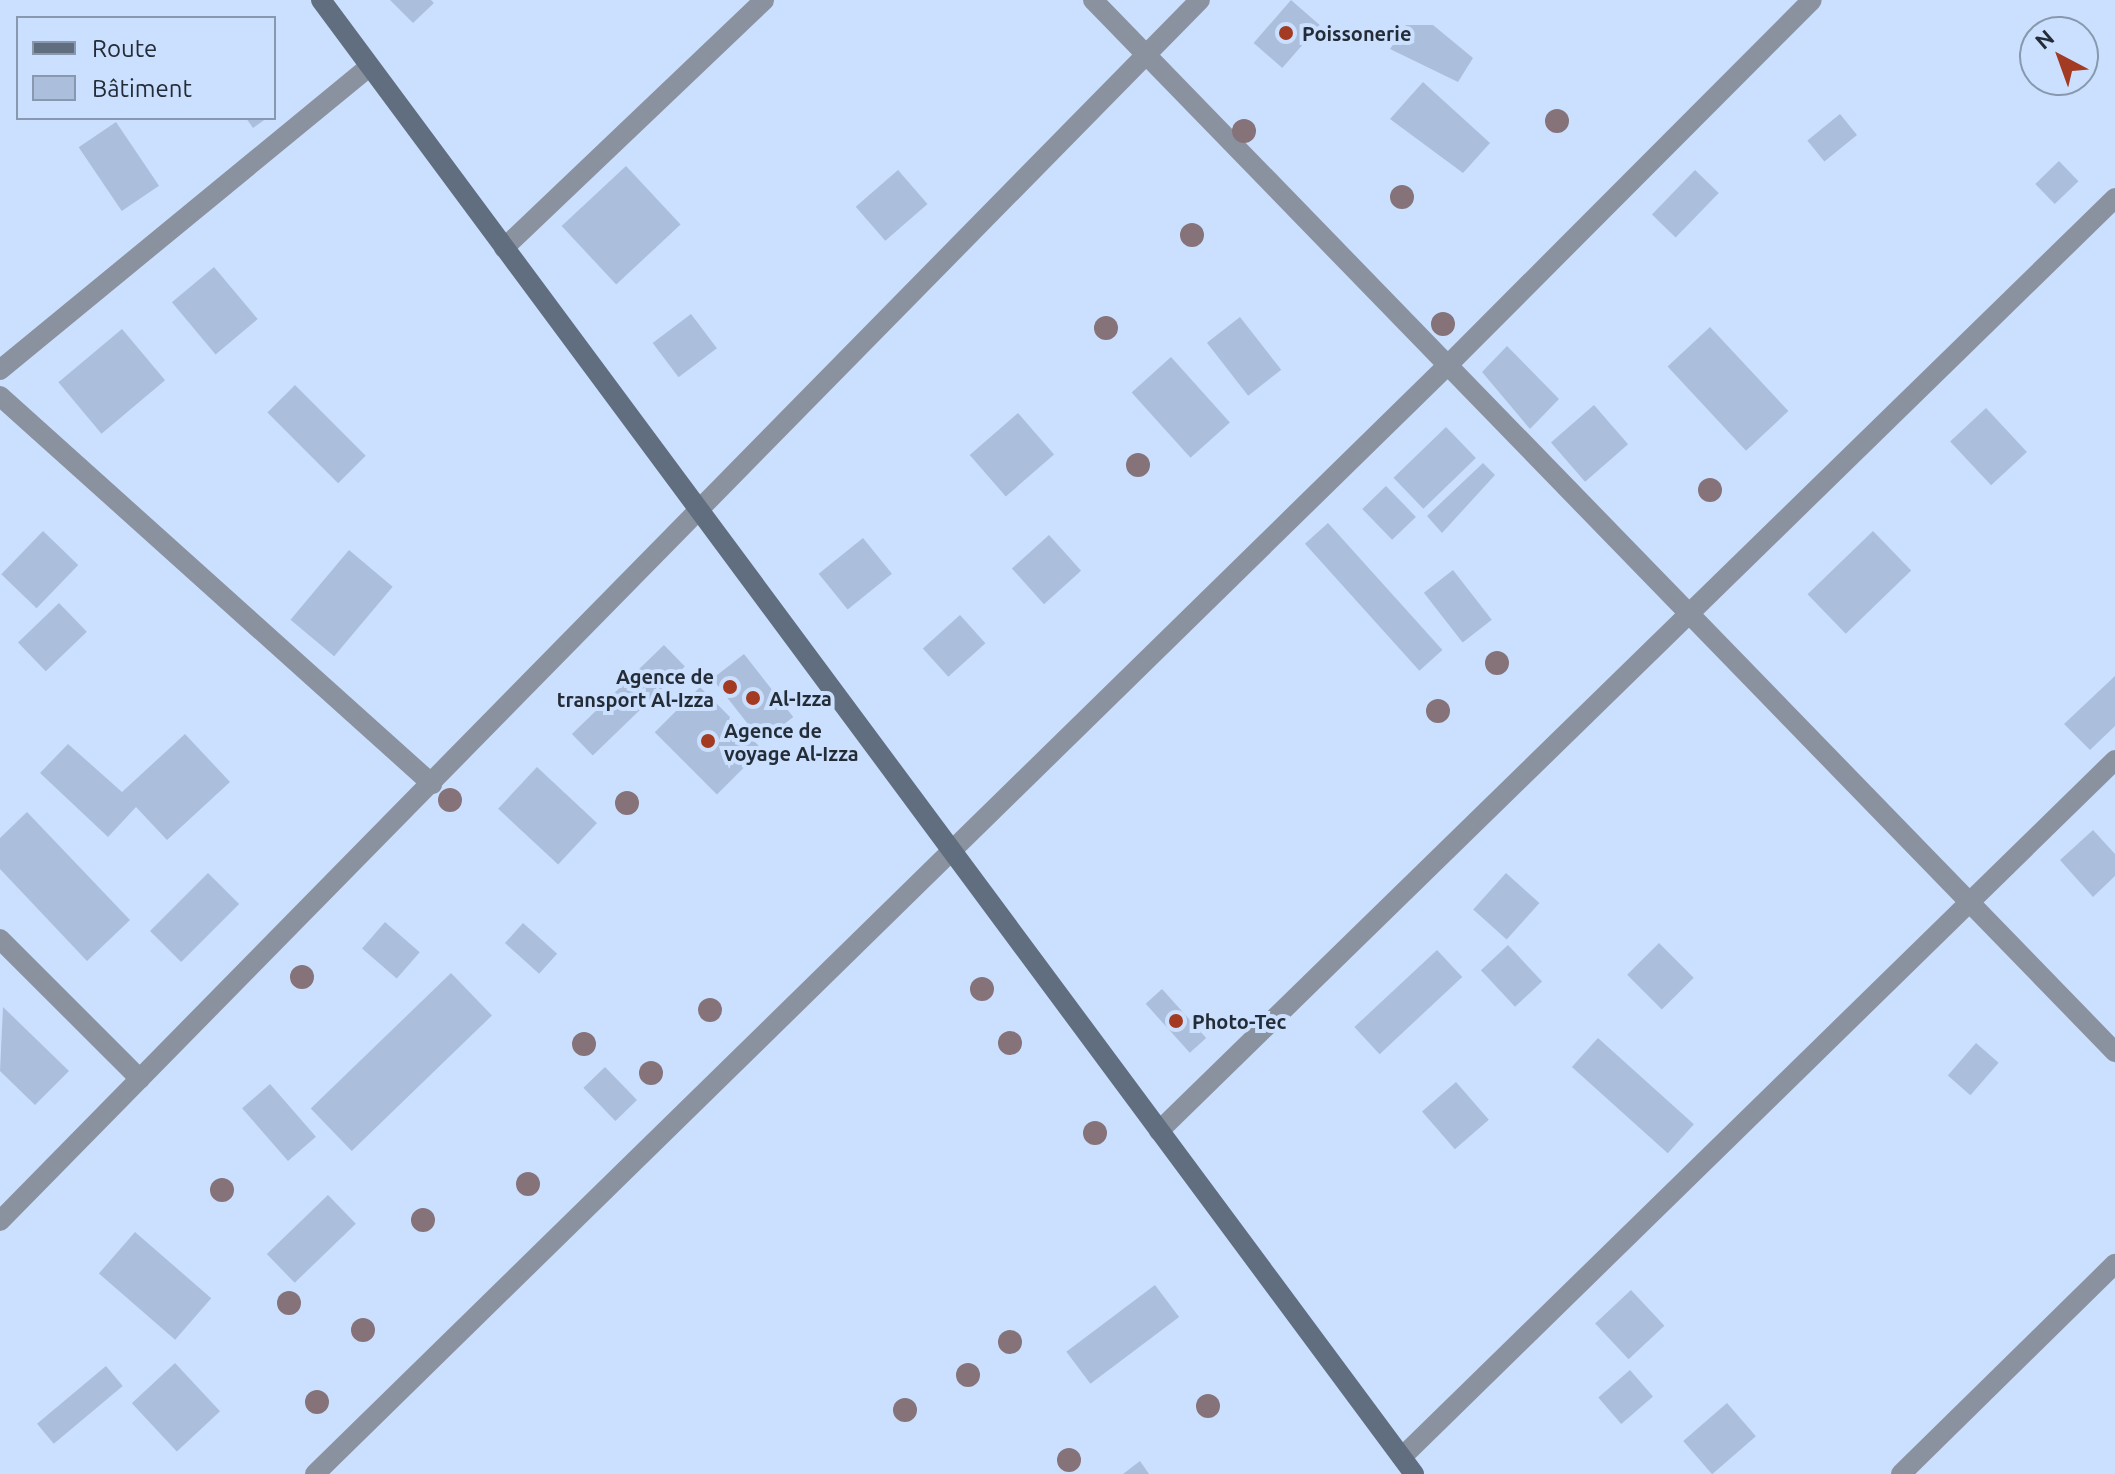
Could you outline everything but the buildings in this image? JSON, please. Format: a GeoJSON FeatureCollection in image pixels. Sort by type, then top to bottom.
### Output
{"type":"FeatureCollection","features":[{"type":"Feature","properties":{"kind":"main road"},"geometry":{"type":"LineString","coordinates":[[321,0],[1408,1466]]}},
{"type":"Feature","properties":{"kind":"street"},"geometry":{"type":"LineString","coordinates":[[504,248],[764,0]]}},
{"type":"Feature","properties":{"kind":"street"},"geometry":{"type":"LineString","coordinates":[[1093,0],[2115,1052]]}},
{"type":"Feature","properties":{"kind":"street"},"geometry":{"type":"LineString","coordinates":[[0,1221],[701,513],[1200,0]]}},
{"type":"Feature","properties":{"kind":"street"},"geometry":{"type":"LineString","coordinates":[[315,1474],[1448,365],[1812,0]]}},
{"type":"Feature","properties":{"kind":"street"},"geometry":{"type":"LineString","coordinates":[[0,370],[369,67]]}},
{"type":"Feature","properties":{"kind":"street"},"geometry":{"type":"LineString","coordinates":[[1159,1131],[2115,198]]}},
{"type":"Feature","properties":{"kind":"street"},"geometry":{"type":"LineString","coordinates":[[0,396],[432,784]]}},
{"type":"Feature","properties":{"kind":"street"},"geometry":{"type":"LineString","coordinates":[[1408,1466],[1969,902],[2115,760]]}},
{"type":"Feature","properties":{"kind":"street"},"geometry":{"type":"LineString","coordinates":[[0,939],[140,1079]]}},
{"type":"Feature","properties":{"kind":"street"},"geometry":{"type":"LineString","coordinates":[[1901,1474],[2115,1264]]}},
{"type":"Feature","properties":{"kind":"place","name":"Poissonerie"},"geometry":{"type":"Point","coordinates":[1286,33]}},
{"type":"Feature","properties":{"kind":"place","name":"Agence de transport Al-Izza"},"geometry":{"type":"Point","coordinates":[730,687]}},
{"type":"Feature","properties":{"kind":"place","name":"Al-Izza"},"geometry":{"type":"Point","coordinates":[753,698]}},
{"type":"Feature","properties":{"kind":"place","name":"Agence de voyage Al-Izza"},"geometry":{"type":"Point","coordinates":[708,741]}},
{"type":"Feature","properties":{"kind":"place","name":"Photo-Tec"},"geometry":{"type":"Point","coordinates":[1176,1021]}}]}
